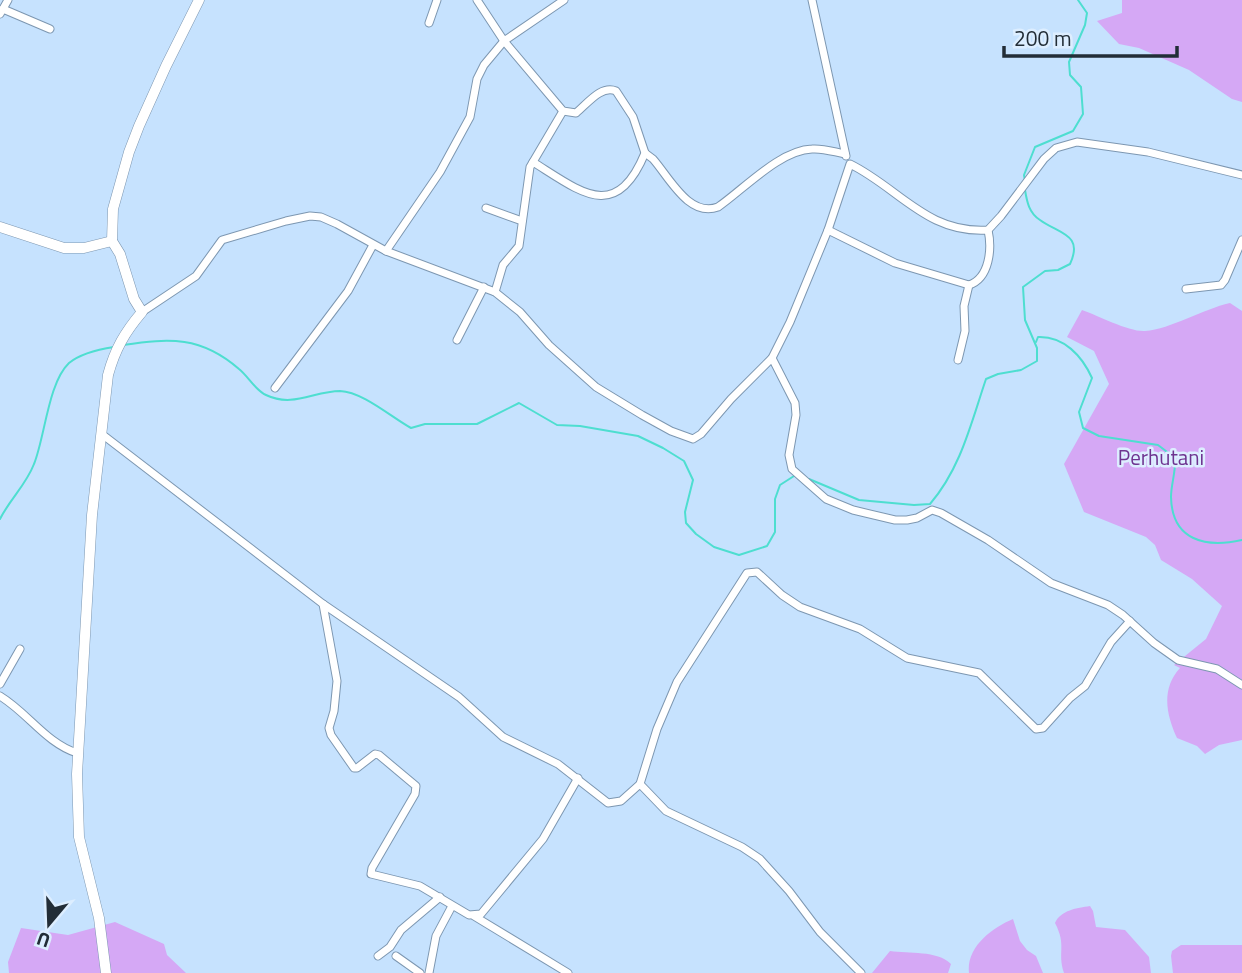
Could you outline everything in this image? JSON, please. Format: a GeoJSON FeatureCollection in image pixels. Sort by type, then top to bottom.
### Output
{"type":"FeatureCollection","features":[{"type":"Feature","properties":{"kind":"street"},"geometry":{"type":"LineString","coordinates":[[8,0],[1,12],[50,29]]}},
{"type":"Feature","properties":{"kind":"street"},"geometry":{"type":"LineString","coordinates":[[142,312],[134,299],[120,254],[112,241],[113,209],[129,152],[166,66],[199,0]]}},
{"type":"Feature","properties":{"kind":"street"},"geometry":{"type":"LineString","coordinates":[[429,23],[437,0]]}},
{"type":"Feature","properties":{"kind":"street"},"geometry":{"type":"LineString","coordinates":[[477,0],[504,41],[563,111],[576,113],[602,90],[608,88],[616,91],[633,117],[645,153],[689,202],[702,209],[718,207],[793,153],[814,149],[845,154]]}},
{"type":"Feature","properties":{"kind":"street"},"geometry":{"type":"LineString","coordinates":[[386,251],[440,173],[470,117],[481,72],[504,41],[564,0]]}},
{"type":"Feature","properties":{"kind":"street"},"geometry":{"type":"LineString","coordinates":[[812,0],[845,154],[850,164],[932,219],[965,230],[988,230],[1035,169],[1056,148],[1077,142],[1148,152],[1242,176]]}},
{"type":"Feature","properties":{"kind":"street"},"geometry":{"type":"LineString","coordinates":[[495,292],[503,265],[519,246],[533,162],[563,111]]}},
{"type":"Feature","properties":{"kind":"street"},"geometry":{"type":"LineString","coordinates":[[533,162],[592,195],[611,195],[620,192],[629,183],[645,153]]}},
{"type":"Feature","properties":{"kind":"street"},"geometry":{"type":"LineString","coordinates":[[106,973],[99,918],[79,837],[77,753],[86,646],[92,515],[108,375],[118,346],[142,312],[172,290],[186,285],[196,276],[218,243],[228,237],[310,216],[329,220],[386,251],[495,292],[520,312],[549,345],[596,387],[631,409],[693,439],[701,434],[772,358],[828,230],[850,164]]}},
{"type":"Feature","properties":{"kind":"street"},"geometry":{"type":"LineString","coordinates":[[486,208],[522,221]]}},
{"type":"Feature","properties":{"kind":"street"},"geometry":{"type":"LineString","coordinates":[[0,228],[64,248],[84,248],[112,241]]}},
{"type":"Feature","properties":{"kind":"street"},"geometry":{"type":"LineString","coordinates":[[828,230],[895,263],[969,285]]}},
{"type":"Feature","properties":{"kind":"street"},"geometry":{"type":"LineString","coordinates":[[958,360],[965,331],[964,306],[969,285],[979,279],[987,265],[990,241],[988,230]]}},
{"type":"Feature","properties":{"kind":"street"},"geometry":{"type":"LineString","coordinates":[[1186,289],[1221,285],[1226,281],[1242,240]]}},
{"type":"Feature","properties":{"kind":"street"},"geometry":{"type":"LineString","coordinates":[[275,388],[348,291],[373,245]]}},
{"type":"Feature","properties":{"kind":"street"},"geometry":{"type":"LineString","coordinates":[[457,340],[484,286]]}},
{"type":"Feature","properties":{"kind":"street"},"geometry":{"type":"LineString","coordinates":[[772,358],[795,403],[790,466],[826,499],[853,510],[907,520],[932,510],[941,513],[988,540],[1041,578],[1097,599],[1130,621],[1178,660],[1217,669],[1242,684]]}},
{"type":"Feature","properties":{"kind":"street"},"geometry":{"type":"LineString","coordinates":[[103,435],[323,604],[442,684],[503,737],[558,764],[608,803],[621,802],[640,784],[657,729],[677,682],[750,571],[757,572],[800,607],[860,629],[907,658],[979,673],[1036,729],[1043,728],[1070,698],[1085,686],[1111,642],[1130,621]]}},
{"type":"Feature","properties":{"kind":"street"},"geometry":{"type":"LineString","coordinates":[[323,604],[337,681],[331,735],[354,768],[375,754],[379,755],[416,786],[415,794],[370,872],[375,876],[420,886],[568,973]]}},
{"type":"Feature","properties":{"kind":"street"},"geometry":{"type":"LineString","coordinates":[[0,684],[20,649]]}},
{"type":"Feature","properties":{"kind":"street"},"geometry":{"type":"LineString","coordinates":[[0,696],[31,720],[59,747],[77,753]]}},
{"type":"Feature","properties":{"kind":"street"},"geometry":{"type":"LineString","coordinates":[[474,916],[481,914],[543,839],[578,778]]}},
{"type":"Feature","properties":{"kind":"street"},"geometry":{"type":"LineString","coordinates":[[640,784],[666,811],[760,859],[820,932],[861,973]]}},
{"type":"Feature","properties":{"kind":"street"},"geometry":{"type":"LineString","coordinates":[[378,956],[390,947],[401,930],[440,897]]}},
{"type":"Feature","properties":{"kind":"street"},"geometry":{"type":"LineString","coordinates":[[429,973],[436,936],[452,906]]}},
{"type":"Feature","properties":{"kind":"street"},"geometry":{"type":"LineString","coordinates":[[396,956],[420,973]]}},
{"type":"Feature","properties":{"kind":"green space"},"geometry":{"type":"Polygon","coordinates":[[[1122,0],[1242,0],[1242,102],[1232,99],[1189,70],[1139,48],[1119,44],[1097,21],[1122,13],[1122,0]]]}},
{"type":"Feature","properties":{"kind":"green space","name":"Perhutani"},"geometry":{"type":"Polygon","coordinates":[[[1230,303],[1242,311],[1242,740],[1219,745],[1205,754],[1197,746],[1177,738],[1168,711],[1168,693],[1180,668],[1174,665],[1206,639],[1222,606],[1192,579],[1161,560],[1155,545],[1146,537],[1084,512],[1064,464],[1109,384],[1094,351],[1067,337],[1082,310],[1138,331],[1145,331],[1165,327],[1230,303]]]}},
{"type":"Feature","properties":{"kind":"green space"},"geometry":{"type":"Polygon","coordinates":[[[1090,906],[1096,927],[1125,930],[1149,957],[1151,973],[1064,973],[1059,931],[1055,923],[1065,912],[1090,906]]]}},
{"type":"Feature","properties":{"kind":"green space"},"geometry":{"type":"Polygon","coordinates":[[[1013,919],[1020,941],[1036,956],[1043,973],[969,973],[969,964],[976,947],[989,933],[1013,919]]]}},
{"type":"Feature","properties":{"kind":"green space"},"geometry":{"type":"Polygon","coordinates":[[[115,922],[164,944],[167,955],[186,973],[9,973],[8,962],[21,928],[68,935],[115,922]]]}},
{"type":"Feature","properties":{"kind":"green space"},"geometry":{"type":"Polygon","coordinates":[[[1181,945],[1242,945],[1242,973],[1173,973],[1172,951],[1181,945]]]}},
{"type":"Feature","properties":{"kind":"green space"},"geometry":{"type":"Polygon","coordinates":[[[890,951],[938,956],[951,964],[948,973],[872,973],[890,951]]]}},
{"type":"Feature","properties":{"kind":"waterway"},"geometry":{"type":"LineString","coordinates":[[1025,181],[1024,175],[1035,147],[1073,131],[1083,114],[1081,87],[1070,75],[1069,62],[1085,25],[1087,13],[1078,0]]}},
{"type":"Feature","properties":{"kind":"waterway"},"geometry":{"type":"LineString","coordinates":[[809,479],[859,500],[914,505],[930,504],[941,490],[964,444],[986,379],[1021,370],[1037,361],[1037,348],[1025,320],[1023,287],[1045,271],[1058,270],[1070,264],[1074,254],[1074,246],[1067,236],[1033,214],[1025,190]]}},
{"type":"Feature","properties":{"kind":"waterway"},"geometry":{"type":"LineString","coordinates":[[1036,342],[1038,337],[1064,344],[1088,370],[1092,378],[1079,412],[1083,428],[1099,436],[1158,445],[1175,458],[1171,497],[1177,523],[1184,532],[1204,542],[1242,540]]}},
{"type":"Feature","properties":{"kind":"waterway"},"geometry":{"type":"LineString","coordinates":[[123,345],[156,341],[198,345],[225,358],[258,390],[276,399],[349,392],[367,400],[411,428],[425,424],[477,424],[519,403],[557,425],[580,426],[638,436],[684,461],[693,480],[685,512],[686,523],[714,547],[739,555],[767,546],[775,532],[775,499],[780,485],[794,476]]}},
{"type":"Feature","properties":{"kind":"waterway"},"geometry":{"type":"LineString","coordinates":[[0,519],[34,464],[56,383],[62,372],[69,363],[79,357],[114,347]]}}]}
